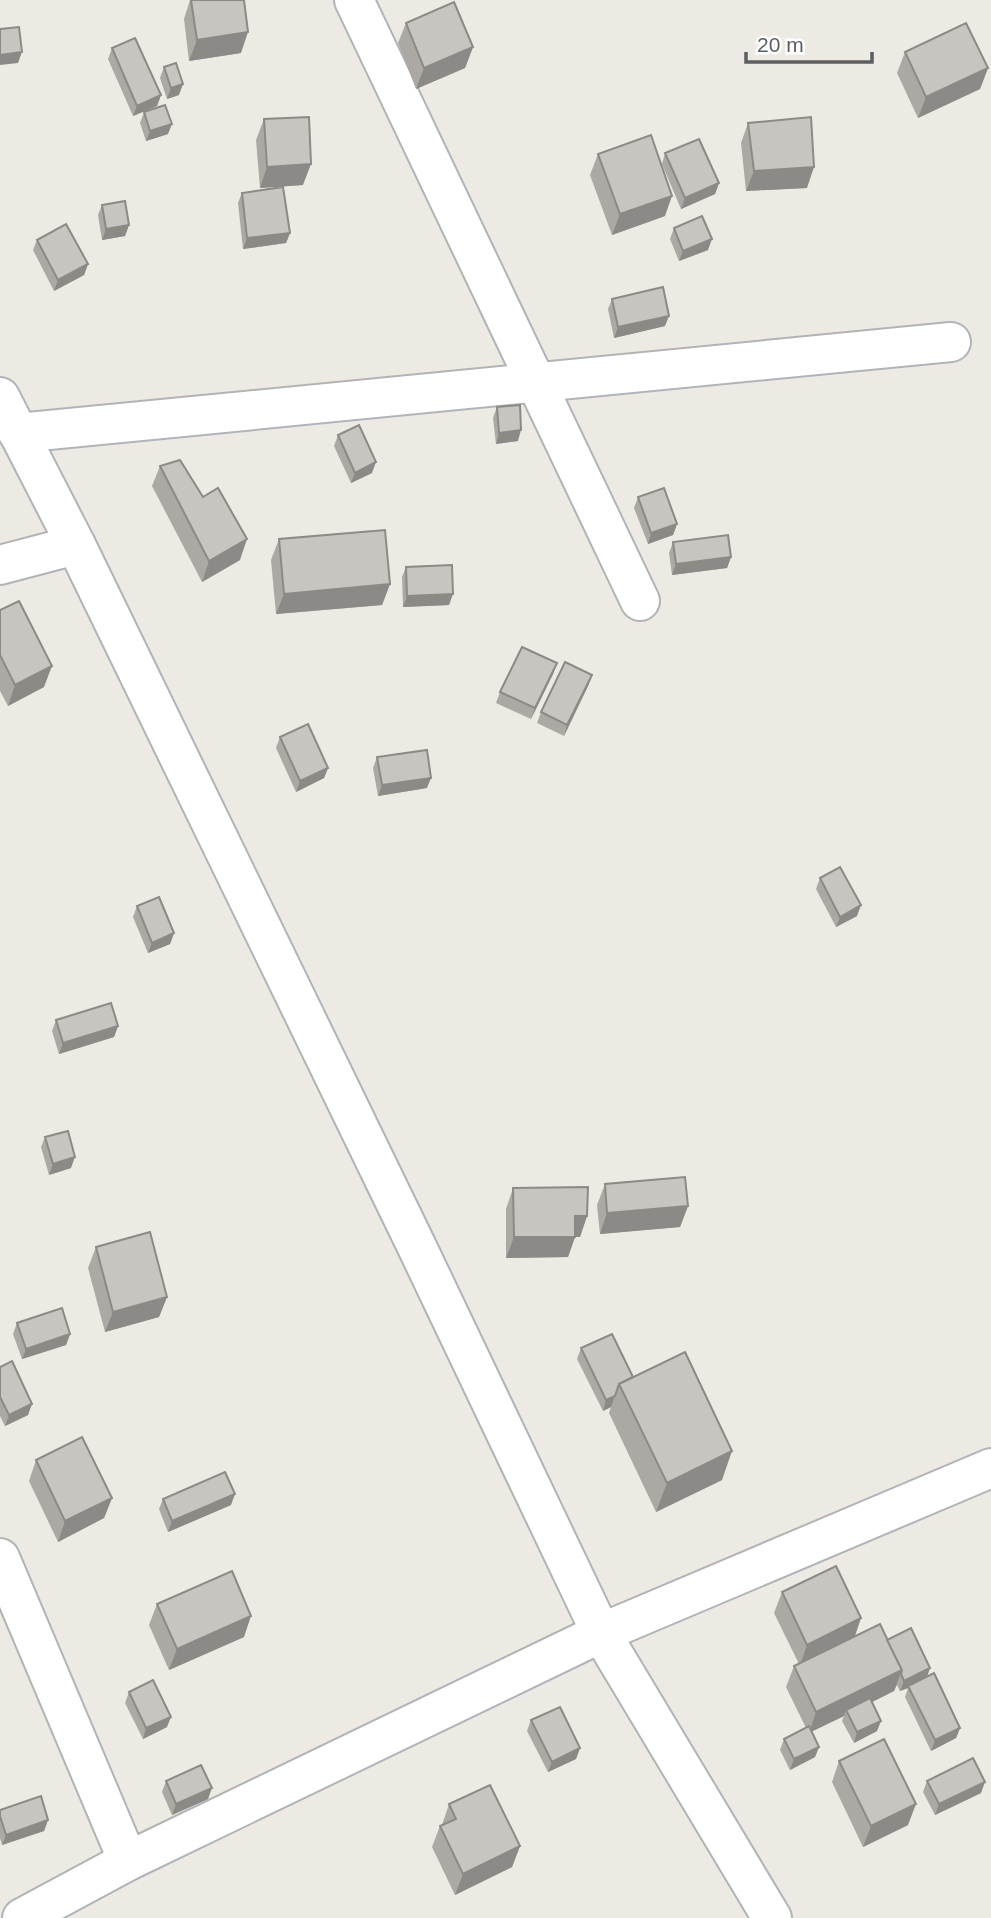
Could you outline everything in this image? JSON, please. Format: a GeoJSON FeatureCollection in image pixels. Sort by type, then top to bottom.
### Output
{"type":"FeatureCollection","features":[{"type":"Feature","properties":{"kind":"street"},"geometry":{"type":"LineString","coordinates":[[354,0],[640,601]]}},
{"type":"Feature","properties":{"kind":"street"},"geometry":{"type":"LineString","coordinates":[[18,433],[951,342]]}},
{"type":"Feature","properties":{"kind":"street"},"geometry":{"type":"LineString","coordinates":[[0,397],[76,545],[601,1633],[772,1918]]}},
{"type":"Feature","properties":{"kind":"street"},"geometry":{"type":"LineString","coordinates":[[0,565],[76,545]]}},
{"type":"Feature","properties":{"kind":"street"},"geometry":{"type":"LineString","coordinates":[[22,1918],[128,1861],[601,1633],[991,1468]]}},
{"type":"Feature","properties":{"kind":"street"},"geometry":{"type":"LineString","coordinates":[[0,1558],[128,1861]]}},
{"type":"Feature","properties":{"kind":"building"},"geometry":{"type":"Polygon","coordinates":[[[191,0],[244,0],[248,32],[197,40],[191,0]]]}},
{"type":"Feature","properties":{"kind":"building"},"geometry":{"type":"Polygon","coordinates":[[[454,2],[473,47],[424,68],[406,23],[454,2]]]}},
{"type":"Feature","properties":{"kind":"building"},"geometry":{"type":"Polygon","coordinates":[[[966,23],[988,68],[926,97],[905,52],[966,23]]]}},
{"type":"Feature","properties":{"kind":"building"},"geometry":{"type":"Polygon","coordinates":[[[19,27],[22,52],[0,55],[0,29],[19,27]]]}},
{"type":"Feature","properties":{"kind":"building"},"geometry":{"type":"Polygon","coordinates":[[[135,38],[161,95],[137,106],[112,48],[135,38]]]}},
{"type":"Feature","properties":{"kind":"building"},"geometry":{"type":"Polygon","coordinates":[[[176,63],[183,84],[171,88],[164,67],[176,63]]]}},
{"type":"Feature","properties":{"kind":"building"},"geometry":{"type":"Polygon","coordinates":[[[165,105],[172,124],[150,131],[144,112],[165,105]]]}},
{"type":"Feature","properties":{"kind":"building"},"geometry":{"type":"Polygon","coordinates":[[[309,117],[311,164],[267,167],[264,119],[309,117]]]}},
{"type":"Feature","properties":{"kind":"building"},"geometry":{"type":"Polygon","coordinates":[[[811,117],[814,167],[754,171],[748,123],[811,117]]]}},
{"type":"Feature","properties":{"kind":"building"},"geometry":{"type":"Polygon","coordinates":[[[651,135],[672,196],[620,214],[598,154],[651,135]]]}},
{"type":"Feature","properties":{"kind":"building"},"geometry":{"type":"Polygon","coordinates":[[[699,139],[719,183],[685,198],[665,153],[699,139]]]}},
{"type":"Feature","properties":{"kind":"building"},"geometry":{"type":"Polygon","coordinates":[[[283,187],[290,233],[247,238],[242,193],[283,187]]]}},
{"type":"Feature","properties":{"kind":"building"},"geometry":{"type":"Polygon","coordinates":[[[125,201],[129,225],[106,229],[102,205],[125,201]]]}},
{"type":"Feature","properties":{"kind":"building"},"geometry":{"type":"Polygon","coordinates":[[[702,216],[712,239],[683,251],[674,228],[702,216]]]}},
{"type":"Feature","properties":{"kind":"building"},"geometry":{"type":"Polygon","coordinates":[[[66,224],[88,264],[58,280],[37,240],[66,224]]]}},
{"type":"Feature","properties":{"kind":"building"},"geometry":{"type":"Polygon","coordinates":[[[663,287],[669,316],[618,327],[612,299],[663,287]]]}},
{"type":"Feature","properties":{"kind":"building"},"geometry":{"type":"Polygon","coordinates":[[[520,405],[521,430],[499,433],[497,407],[520,405]]]}},
{"type":"Feature","properties":{"kind":"building"},"geometry":{"type":"Polygon","coordinates":[[[359,425],[376,462],[355,473],[338,435],[359,425]]]}},
{"type":"Feature","properties":{"kind":"building"},"geometry":{"type":"Polygon","coordinates":[[[180,460],[203,497],[218,488],[247,539],[209,561],[160,466],[180,460]]]}},
{"type":"Feature","properties":{"kind":"building"},"geometry":{"type":"Polygon","coordinates":[[[664,488],[677,524],[651,533],[638,497],[664,488]]]}},
{"type":"Feature","properties":{"kind":"building"},"geometry":{"type":"Polygon","coordinates":[[[385,530],[390,584],[284,594],[279,539],[385,530]]]}},
{"type":"Feature","properties":{"kind":"building"},"geometry":{"type":"Polygon","coordinates":[[[728,535],[731,557],[676,564],[673,542],[728,535]]]}},
{"type":"Feature","properties":{"kind":"building"},"geometry":{"type":"Polygon","coordinates":[[[452,565],[453,594],[407,596],[406,567],[452,565]]]}},
{"type":"Feature","properties":{"kind":"building"},"geometry":{"type":"Polygon","coordinates":[[[19,601],[52,666],[15,685],[0,655],[0,610],[19,601]]]}},
{"type":"Feature","properties":{"kind":"building"},"geometry":{"type":"Polygon","coordinates":[[[522,647],[557,663],[535,708],[500,692],[522,647]]]}},
{"type":"Feature","properties":{"kind":"building"},"geometry":{"type":"Polygon","coordinates":[[[565,662],[592,675],[567,725],[541,712],[565,662]]]}},
{"type":"Feature","properties":{"kind":"building"},"geometry":{"type":"Polygon","coordinates":[[[308,724],[328,768],[300,781],[280,737],[308,724]]]}},
{"type":"Feature","properties":{"kind":"building"},"geometry":{"type":"Polygon","coordinates":[[[427,750],[431,778],[382,785],[377,757],[427,750]]]}},
{"type":"Feature","properties":{"kind":"building"},"geometry":{"type":"Polygon","coordinates":[[[840,867],[861,905],[840,917],[820,878],[840,867]]]}},
{"type":"Feature","properties":{"kind":"building"},"geometry":{"type":"Polygon","coordinates":[[[159,897],[174,933],[152,943],[137,906],[159,897]]]}},
{"type":"Feature","properties":{"kind":"building"},"geometry":{"type":"Polygon","coordinates":[[[111,1003],[118,1026],[63,1043],[56,1020],[111,1003]]]}},
{"type":"Feature","properties":{"kind":"building"},"geometry":{"type":"Polygon","coordinates":[[[68,1131],[75,1157],[53,1164],[45,1137],[68,1131]]]}},
{"type":"Feature","properties":{"kind":"building"},"geometry":{"type":"Polygon","coordinates":[[[685,1177],[688,1206],[607,1213],[605,1184],[685,1177]]]}},
{"type":"Feature","properties":{"kind":"building"},"geometry":{"type":"Polygon","coordinates":[[[588,1187],[587,1216],[575,1216],[575,1237],[514,1237],[513,1188],[588,1187]]]}},
{"type":"Feature","properties":{"kind":"building"},"geometry":{"type":"Polygon","coordinates":[[[150,1232],[167,1297],[113,1312],[96,1247],[150,1232]]]}},
{"type":"Feature","properties":{"kind":"building"},"geometry":{"type":"Polygon","coordinates":[[[62,1308],[70,1334],[26,1349],[17,1323],[62,1308]]]}},
{"type":"Feature","properties":{"kind":"building"},"geometry":{"type":"Polygon","coordinates":[[[612,1334],[633,1377],[619,1384],[615,1396],[606,1400],[581,1348],[612,1334]]]}},
{"type":"Feature","properties":{"kind":"building"},"geometry":{"type":"Polygon","coordinates":[[[685,1352],[732,1451],[667,1483],[619,1384],[685,1352]]]}},
{"type":"Feature","properties":{"kind":"building"},"geometry":{"type":"Polygon","coordinates":[[[12,1361],[32,1404],[9,1415],[0,1397],[0,1367],[12,1361]]]}},
{"type":"Feature","properties":{"kind":"building"},"geometry":{"type":"Polygon","coordinates":[[[82,1437],[112,1498],[65,1521],[36,1460],[82,1437]]]}},
{"type":"Feature","properties":{"kind":"building"},"geometry":{"type":"Polygon","coordinates":[[[225,1472],[235,1494],[172,1521],[163,1499],[225,1472]]]}},
{"type":"Feature","properties":{"kind":"building"},"geometry":{"type":"Polygon","coordinates":[[[836,1566],[861,1618],[807,1645],[782,1592],[836,1566]]]}},
{"type":"Feature","properties":{"kind":"building"},"geometry":{"type":"Polygon","coordinates":[[[232,1571],[251,1616],[177,1649],[157,1604],[232,1571]]]}},
{"type":"Feature","properties":{"kind":"building"},"geometry":{"type":"Polygon","coordinates":[[[880,1624],[902,1670],[816,1712],[794,1666],[880,1624]]]}},
{"type":"Feature","properties":{"kind":"building"},"geometry":{"type":"Polygon","coordinates":[[[911,1628],[930,1668],[904,1681],[902,1670],[887,1640],[911,1628]]]}},
{"type":"Feature","properties":{"kind":"building"},"geometry":{"type":"Polygon","coordinates":[[[934,1673],[960,1728],[935,1740],[908,1686],[934,1673]]]}},
{"type":"Feature","properties":{"kind":"building"},"geometry":{"type":"Polygon","coordinates":[[[153,1680],[171,1717],[146,1728],[129,1692],[153,1680]]]}},
{"type":"Feature","properties":{"kind":"building"},"geometry":{"type":"Polygon","coordinates":[[[870,1698],[881,1721],[857,1732],[846,1710],[870,1698]]]}},
{"type":"Feature","properties":{"kind":"building"},"geometry":{"type":"Polygon","coordinates":[[[560,1707],[580,1748],[552,1762],[531,1720],[560,1707]]]}},
{"type":"Feature","properties":{"kind":"building"},"geometry":{"type":"Polygon","coordinates":[[[809,1726],[819,1747],[794,1759],[784,1739],[809,1726]]]}},
{"type":"Feature","properties":{"kind":"building"},"geometry":{"type":"Polygon","coordinates":[[[884,1739],[916,1804],[871,1826],[839,1761],[884,1739]]]}},
{"type":"Feature","properties":{"kind":"building"},"geometry":{"type":"Polygon","coordinates":[[[973,1758],[985,1782],[939,1804],[927,1781],[973,1758]]]}},
{"type":"Feature","properties":{"kind":"building"},"geometry":{"type":"Polygon","coordinates":[[[201,1765],[212,1788],[176,1804],[166,1781],[201,1765]]]}},
{"type":"Feature","properties":{"kind":"building"},"geometry":{"type":"Polygon","coordinates":[[[490,1785],[520,1846],[463,1874],[440,1826],[456,1819],[449,1804],[490,1785]]]}},
{"type":"Feature","properties":{"kind":"building"},"geometry":{"type":"Polygon","coordinates":[[[41,1796],[48,1820],[6,1835],[0,1810],[41,1796]]]}}]}
